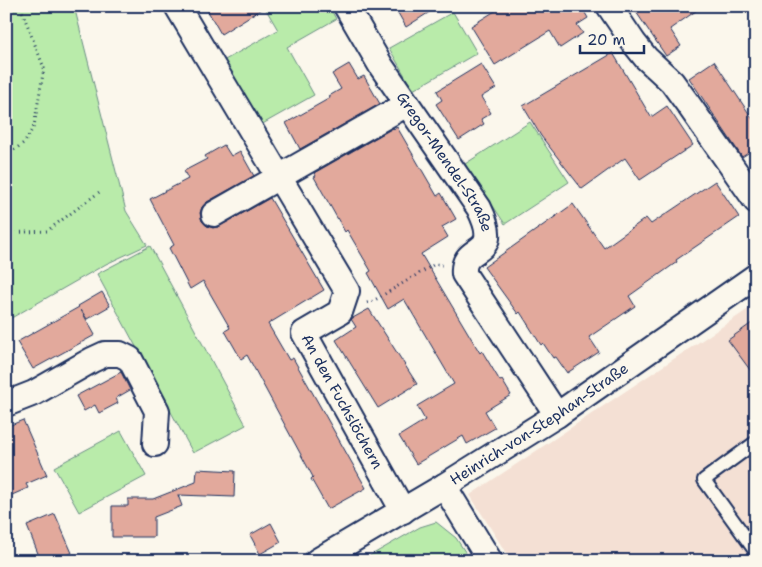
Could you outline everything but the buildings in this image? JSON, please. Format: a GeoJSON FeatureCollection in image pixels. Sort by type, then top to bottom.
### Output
{"type":"FeatureCollection","features":[{"type":"Feature","properties":{"kind":"street"},"geometry":{"type":"LineString","coordinates":[[177,6],[347,291],[340,312]]}},
{"type":"Feature","properties":{"kind":"street","name":"Gregor-Mendel-Straße"},"geometry":{"type":"LineString","coordinates":[[346,6],[382,66],[479,208],[487,224],[486,244],[469,257],[463,266]]}},
{"type":"Feature","properties":{"kind":"street"},"geometry":{"type":"LineString","coordinates":[[609,6],[622,28],[646,58],[672,82],[756,201]]}},
{"type":"Feature","properties":{"kind":"street"},"geometry":{"type":"LineString","coordinates":[[214,214],[407,104]]}},
{"type":"Feature","properties":{"kind":"street"},"geometry":{"type":"LineString","coordinates":[[463,266],[464,274],[470,284],[557,415]]}},
{"type":"Feature","properties":{"kind":"street","name":"Heinrich-von-Stephan-Straße"},"geometry":{"type":"LineString","coordinates":[[317,561],[403,511],[557,415],[756,276]]}},
{"type":"Feature","properties":{"kind":"street","name":"An den Fuchslöchern"},"geometry":{"type":"LineString","coordinates":[[340,312],[304,334],[403,511]]}},
{"type":"Feature","properties":{"kind":"street"},"geometry":{"type":"LineString","coordinates":[[6,404],[34,393],[105,354],[120,354],[130,360],[157,411],[155,444]]}},
{"type":"Feature","properties":{"kind":"street"},"geometry":{"type":"LineString","coordinates":[[444,486],[490,561]]}},
{"type":"Feature","properties":{"kind":"lane"},"geometry":{"type":"LineString","coordinates":[[756,442],[704,480],[756,552]]}},
{"type":"Feature","properties":{"kind":"path"},"geometry":{"type":"LineString","coordinates":[[6,156],[25,142],[34,126],[44,68],[20,6]]}},
{"type":"Feature","properties":{"kind":"path"},"geometry":{"type":"LineString","coordinates":[[6,233],[47,231],[102,190]]}},
{"type":"Feature","properties":{"kind":"path"},"geometry":{"type":"LineString","coordinates":[[340,312],[373,301],[435,264],[463,266]]}},
{"type":"Feature","properties":{"kind":"shaded area"},"geometry":{"type":"Polygon","coordinates":[[[756,304],[756,561],[511,561],[470,495],[756,304]]]}},
{"type":"Feature","properties":{"kind":"green space"},"geometry":{"type":"Polygon","coordinates":[[[6,6],[74,6],[126,211],[147,245],[106,264],[6,321],[6,6]]]}},
{"type":"Feature","properties":{"kind":"green space"},"geometry":{"type":"Polygon","coordinates":[[[264,6],[329,6],[336,19],[287,47],[314,95],[259,126],[223,61],[278,30],[264,6]]]}},
{"type":"Feature","properties":{"kind":"green space"},"geometry":{"type":"Polygon","coordinates":[[[453,12],[477,53],[413,90],[389,48],[453,12]]]}},
{"type":"Feature","properties":{"kind":"green space"},"geometry":{"type":"Polygon","coordinates":[[[530,122],[569,182],[505,224],[465,164],[530,122]]]}},
{"type":"Feature","properties":{"kind":"green space"},"geometry":{"type":"Polygon","coordinates":[[[150,246],[246,425],[193,453],[97,274],[150,246]]]}},
{"type":"Feature","properties":{"kind":"green space"},"geometry":{"type":"Polygon","coordinates":[[[121,431],[146,476],[79,512],[54,467],[121,431]]]}},
{"type":"Feature","properties":{"kind":"green space"},"geometry":{"type":"Polygon","coordinates":[[[436,522],[456,538],[471,561],[361,561],[420,527],[436,522]]]}}]}
